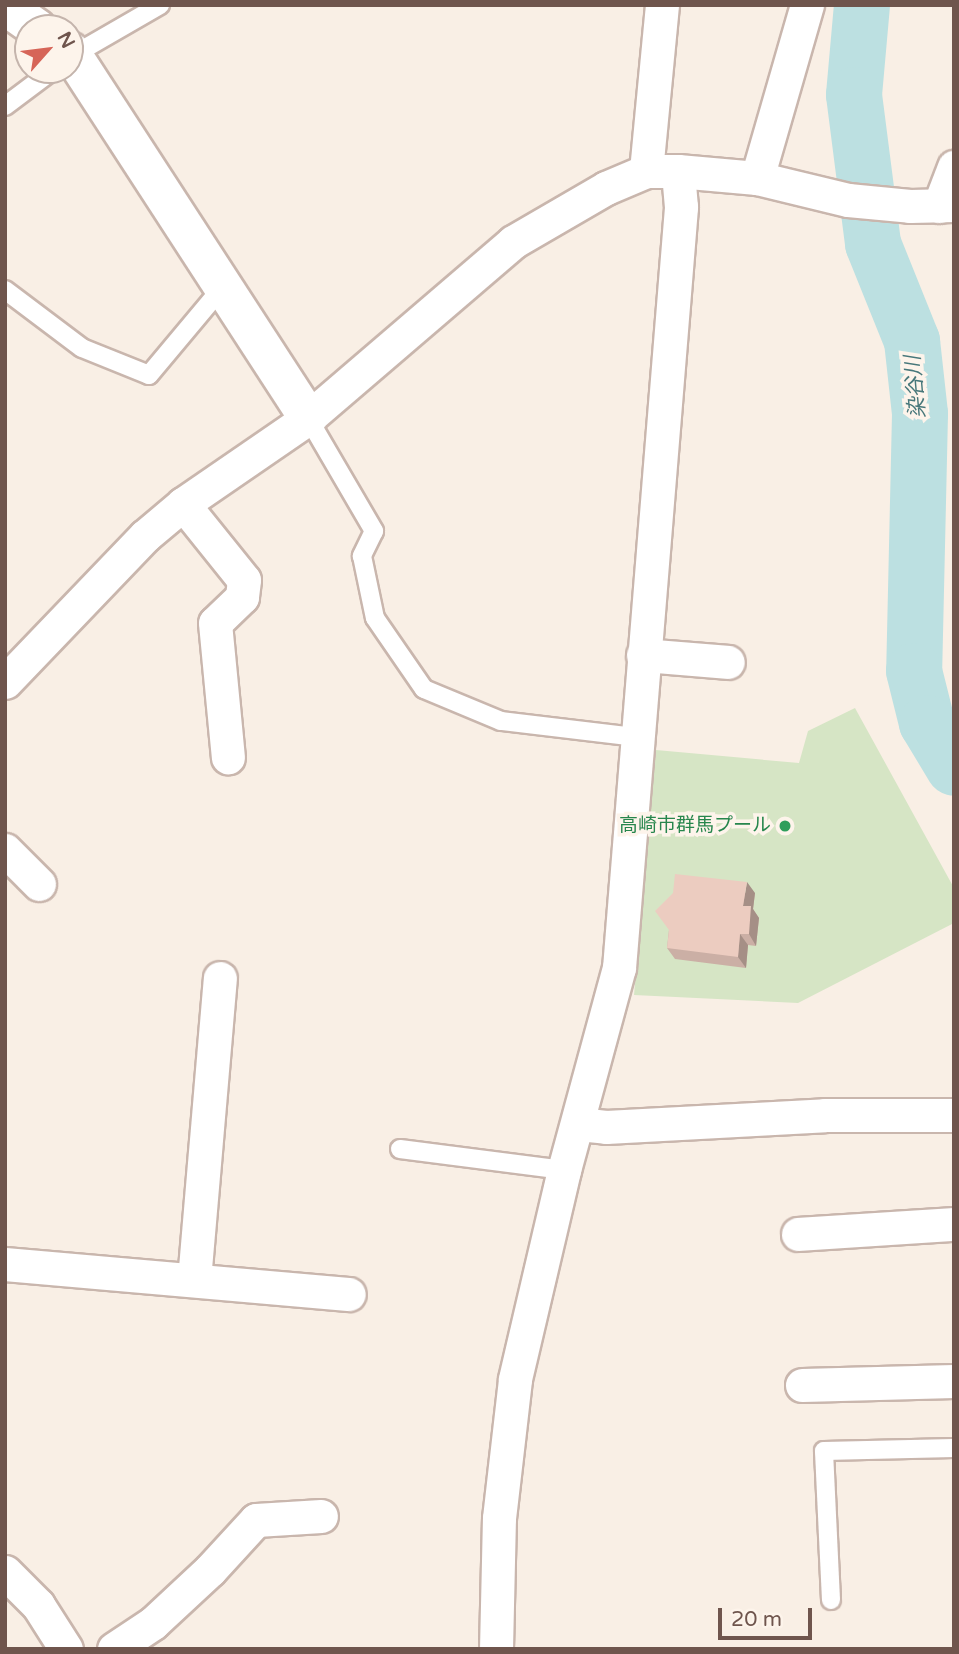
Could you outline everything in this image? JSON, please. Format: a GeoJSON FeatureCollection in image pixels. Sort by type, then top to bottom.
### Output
{"type":"FeatureCollection","features":[{"type":"Feature","properties":{"kind":"street"},"geometry":{"type":"LineString","coordinates":[[496,1649],[499,1518],[515,1378],[564,1170],[579,1124],[619,968],[681,206],[662,171],[663,5]]}},
{"type":"Feature","properties":{"kind":"street"},"geometry":{"type":"LineString","coordinates":[[757,178],[807,5]]}},
{"type":"Feature","properties":{"kind":"street"},"geometry":{"type":"LineString","coordinates":[[84,82],[225,284],[308,418]]}},
{"type":"Feature","properties":{"kind":"street"},"geometry":{"type":"LineString","coordinates":[[5,682],[145,536],[183,504],[308,418],[513,242],[606,188],[662,171],[757,178],[848,200],[934,206],[954,167]]}},
{"type":"Feature","properties":{"kind":"street"},"geometry":{"type":"LineString","coordinates":[[183,504],[244,580],[242,597],[215,623],[228,757]]}},
{"type":"Feature","properties":{"kind":"street"},"geometry":{"type":"LineString","coordinates":[[643,655],[728,662]]}},
{"type":"Feature","properties":{"kind":"street"},"geometry":{"type":"LineString","coordinates":[[5,850],[39,884]]}},
{"type":"Feature","properties":{"kind":"street"},"geometry":{"type":"LineString","coordinates":[[194,1280],[220,978]]}},
{"type":"Feature","properties":{"kind":"street"},"geometry":{"type":"LineString","coordinates":[[579,1124],[606,1127],[825,1115],[954,1115]]}},
{"type":"Feature","properties":{"kind":"street"},"geometry":{"type":"LineString","coordinates":[[798,1234],[954,1224]]}},
{"type":"Feature","properties":{"kind":"street"},"geometry":{"type":"LineString","coordinates":[[5,1264],[349,1294]]}},
{"type":"Feature","properties":{"kind":"street"},"geometry":{"type":"LineString","coordinates":[[802,1385],[954,1381]]}},
{"type":"Feature","properties":{"kind":"street"},"geometry":{"type":"LineString","coordinates":[[114,1649],[152,1623],[210,1570],[256,1520],[321,1516]]}},
{"type":"Feature","properties":{"kind":"street"},"geometry":{"type":"LineString","coordinates":[[5,1572],[37,1605],[66,1649]]}},
{"type":"Feature","properties":{"kind":"lane"},"geometry":{"type":"LineString","coordinates":[[84,48],[160,5]]}},
{"type":"Feature","properties":{"kind":"lane"},"geometry":{"type":"LineString","coordinates":[[5,106],[33,84]]}},
{"type":"Feature","properties":{"kind":"lane"},"geometry":{"type":"LineString","coordinates":[[5,290],[82,348],[149,375],[225,284]]}},
{"type":"Feature","properties":{"kind":"lane"},"geometry":{"type":"LineString","coordinates":[[308,418],[374,531],[362,556],[375,618],[424,689],[501,721],[636,737]]}},
{"type":"Feature","properties":{"kind":"lane"},"geometry":{"type":"LineString","coordinates":[[400,1149],[564,1170]]}},
{"type":"Feature","properties":{"kind":"lane"},"geometry":{"type":"LineString","coordinates":[[831,1600],[824,1451],[954,1448]]}},
{"type":"Feature","properties":{"kind":"green space","name":"高崎市群馬プール"},"geometry":{"type":"Polygon","coordinates":[[[855,708],[954,888],[954,923],[798,1003],[634,995],[656,750],[799,763],[808,731],[855,708]]]}},
{"type":"Feature","properties":{"kind":"building"},"geometry":{"type":"Polygon","coordinates":[[[675,874],[747,882],[743,906],[751,906],[749,934],[740,934],[738,957],[667,948],[669,930],[655,911],[673,893],[675,874]]]}},
{"type":"Feature","properties":{"kind":"waterway","name":"染谷川"},"geometry":{"type":"LineString","coordinates":[[862,5],[854,95],[873,244],[912,341],[920,414],[914,671],[927,723],[954,768]]}},
{"type":"Feature","properties":{"kind":"place","name":"高崎市群馬プール"},"geometry":{"type":"Point","coordinates":[785,826]}}]}
